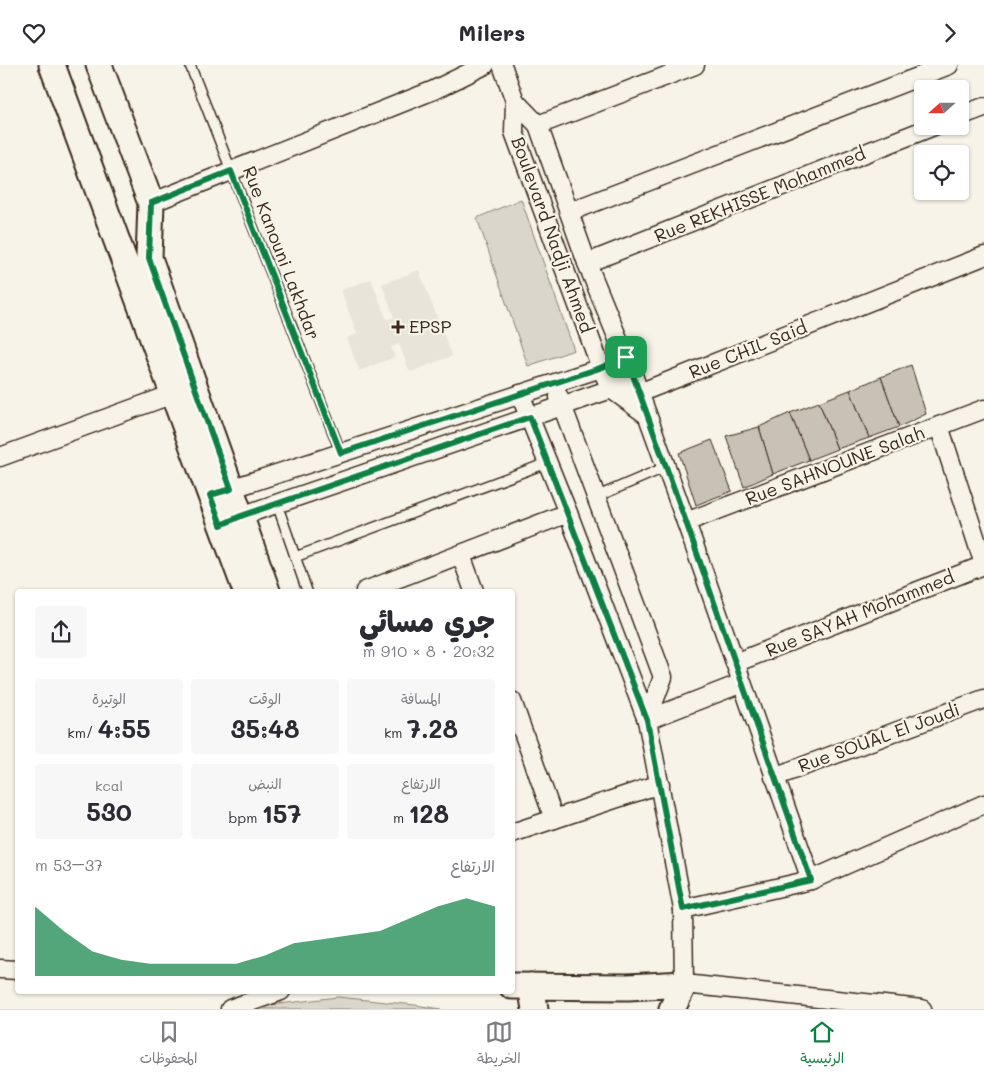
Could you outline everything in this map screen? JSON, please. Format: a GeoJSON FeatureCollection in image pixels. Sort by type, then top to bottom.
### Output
{"type":"FeatureCollection","features":[{"type":"Feature","properties":{"kind":"main road"},"geometry":{"type":"LineString","coordinates":[[52,65],[173,394],[221,492]]}},
{"type":"Feature","properties":{"kind":"main road"},"geometry":{"type":"LineString","coordinates":[[99,65],[151,203],[149,258],[221,492],[231,520],[266,589]]}},
{"type":"Feature","properties":{"kind":"main road"},"geometry":{"type":"LineString","coordinates":[[231,520],[246,589]]}},
{"type":"Feature","properties":{"kind":"main road"},"geometry":{"type":"LineString","coordinates":[[526,993],[684,984],[672,1009]]}},
{"type":"Feature","properties":{"kind":"street"},"geometry":{"type":"LineString","coordinates":[[151,203],[434,90],[485,65]]}},
{"type":"Feature","properties":{"kind":"street","name":"Boulevard Nadji Ahmed"},"geometry":{"type":"LineString","coordinates":[[502,65],[515,101],[514,132],[600,368],[628,390],[647,415],[666,467]]}},
{"type":"Feature","properties":{"kind":"street"},"geometry":{"type":"LineString","coordinates":[[538,125],[695,65]]}},
{"type":"Feature","properties":{"kind":"street"},"geometry":{"type":"LineString","coordinates":[[569,212],[949,65]]}},
{"type":"Feature","properties":{"kind":"street"},"geometry":{"type":"LineString","coordinates":[[515,101],[538,125],[587,263],[626,357],[628,390]]}},
{"type":"Feature","properties":{"kind":"street"},"geometry":{"type":"LineString","coordinates":[[969,113],[984,107]]}},
{"type":"Feature","properties":{"kind":"street","name":"Rue REKHISSE Mohammed"},"geometry":{"type":"LineString","coordinates":[[587,263],[914,134]]}},
{"type":"Feature","properties":{"kind":"street","name":"Rue CHIL Said"},"geometry":{"type":"LineString","coordinates":[[231,520],[562,406],[628,390],[984,256]]}},
{"type":"Feature","properties":{"kind":"street"},"geometry":{"type":"LineString","coordinates":[[221,492],[600,368],[626,357]]}},
{"type":"Feature","properties":{"kind":"street"},"geometry":{"type":"LineString","coordinates":[[554,383],[663,677],[647,720]]}},
{"type":"Feature","properties":{"kind":"street"},"geometry":{"type":"LineString","coordinates":[[0,457],[173,394]]}},
{"type":"Feature","properties":{"kind":"street"},"geometry":{"type":"LineString","coordinates":[[520,394],[568,513],[647,720],[683,909],[684,984],[922,1009]]}},
{"type":"Feature","properties":{"kind":"street","name":"Rue SAHNOUNE Salah"},"geometry":{"type":"LineString","coordinates":[[686,522],[984,409]]}},
{"type":"Feature","properties":{"kind":"street"},"geometry":{"type":"LineString","coordinates":[[939,426],[984,564]]}},
{"type":"Feature","properties":{"kind":"street"},"geometry":{"type":"LineString","coordinates":[[666,467],[811,880]]}},
{"type":"Feature","properties":{"kind":"street"},"geometry":{"type":"LineString","coordinates":[[376,589],[409,583],[461,555],[568,513]]}},
{"type":"Feature","properties":{"kind":"street"},"geometry":{"type":"LineString","coordinates":[[461,555],[473,589]]}},
{"type":"Feature","properties":{"kind":"street","name":"Rue SAYAH Mohammed"},"geometry":{"type":"LineString","coordinates":[[735,663],[984,564]]}},
{"type":"Feature","properties":{"kind":"street"},"geometry":{"type":"LineString","coordinates":[[647,720],[742,683]]}},
{"type":"Feature","properties":{"kind":"street","name":"Rue SOUAL El Joudi"},"geometry":{"type":"LineString","coordinates":[[774,777],[984,699]]}},
{"type":"Feature","properties":{"kind":"street"},"geometry":{"type":"LineString","coordinates":[[515,709],[554,819]]}},
{"type":"Feature","properties":{"kind":"street"},"geometry":{"type":"LineString","coordinates":[[515,832],[660,784]]}},
{"type":"Feature","properties":{"kind":"street"},"geometry":{"type":"LineString","coordinates":[[683,909],[811,880],[984,804]]}},
{"type":"Feature","properties":{"kind":"street"},"geometry":{"type":"LineString","coordinates":[[0,969],[15,969]]}},
{"type":"Feature","properties":{"kind":"street"},"geometry":{"type":"LineString","coordinates":[[230,1009],[272,994]]}},
{"type":"Feature","properties":{"kind":"lane","name":"Rue Kanouni Lakhdar"},"geometry":{"type":"LineString","coordinates":[[190,65],[341,453]]}},
{"type":"Feature","properties":{"kind":"lane"},"geometry":{"type":"LineString","coordinates":[[295,557],[548,463]]}},
{"type":"Feature","properties":{"kind":"lane"},"geometry":{"type":"LineString","coordinates":[[596,497],[666,467]]}},
{"type":"Feature","properties":{"kind":"lane"},"geometry":{"type":"LineString","coordinates":[[277,504],[305,589]]}},
{"type":"Feature","properties":{"kind":"shaded area"},"geometry":{"type":"Polygon","coordinates":[[[521,199],[574,350],[528,366],[477,218],[521,199]]]}},
{"type":"Feature","properties":{"kind":"shaded area","name":"EPSP"},"geometry":{"type":"Polygon","coordinates":[[[419,270],[452,356],[410,372],[399,344],[391,347],[395,357],[359,371],[347,338],[357,334],[341,290],[371,279],[387,320],[394,317],[382,284],[419,270]]]}},
{"type":"Feature","properties":{"kind":"shaded area"},"geometry":{"type":"Polygon","coordinates":[[[338,997],[415,1005],[441,1009],[237,1009],[338,997]]]}},
{"type":"Feature","properties":{"kind":"building"},"geometry":{"type":"Polygon","coordinates":[[[911,365],[926,414],[899,427],[881,377],[911,365]]]}},
{"type":"Feature","properties":{"kind":"building"},"geometry":{"type":"Polygon","coordinates":[[[881,377],[899,427],[869,438],[850,390],[881,377]]]}},
{"type":"Feature","properties":{"kind":"building"},"geometry":{"type":"Polygon","coordinates":[[[850,390],[869,438],[837,449],[819,402],[850,390]]]}},
{"type":"Feature","properties":{"kind":"building"},"geometry":{"type":"Polygon","coordinates":[[[819,402],[837,449],[809,460],[790,413],[819,402]]]}},
{"type":"Feature","properties":{"kind":"building"},"geometry":{"type":"Polygon","coordinates":[[[790,413],[809,460],[773,474],[759,427],[790,413]]]}},
{"type":"Feature","properties":{"kind":"building"},"geometry":{"type":"Polygon","coordinates":[[[759,427],[773,474],[744,487],[726,436],[759,427]]]}},
{"type":"Feature","properties":{"kind":"building"},"geometry":{"type":"Polygon","coordinates":[[[712,440],[732,491],[696,505],[679,453],[712,440]]]}},
{"type":"Feature","properties":{"kind":"place","name":"EPSP"},"geometry":{"type":"Point","coordinates":[398,327]}},
{"type":"Feature","properties":{"kind":"route"},"geometry":{"type":"LineString","coordinates":[[231,171],[341,453],[600,368],[626,357],[686,522],[811,880],[683,909],[647,720],[530,417],[241,516],[221,525],[210,495],[231,489],[149,258],[151,203],[231,171]]}}]}
